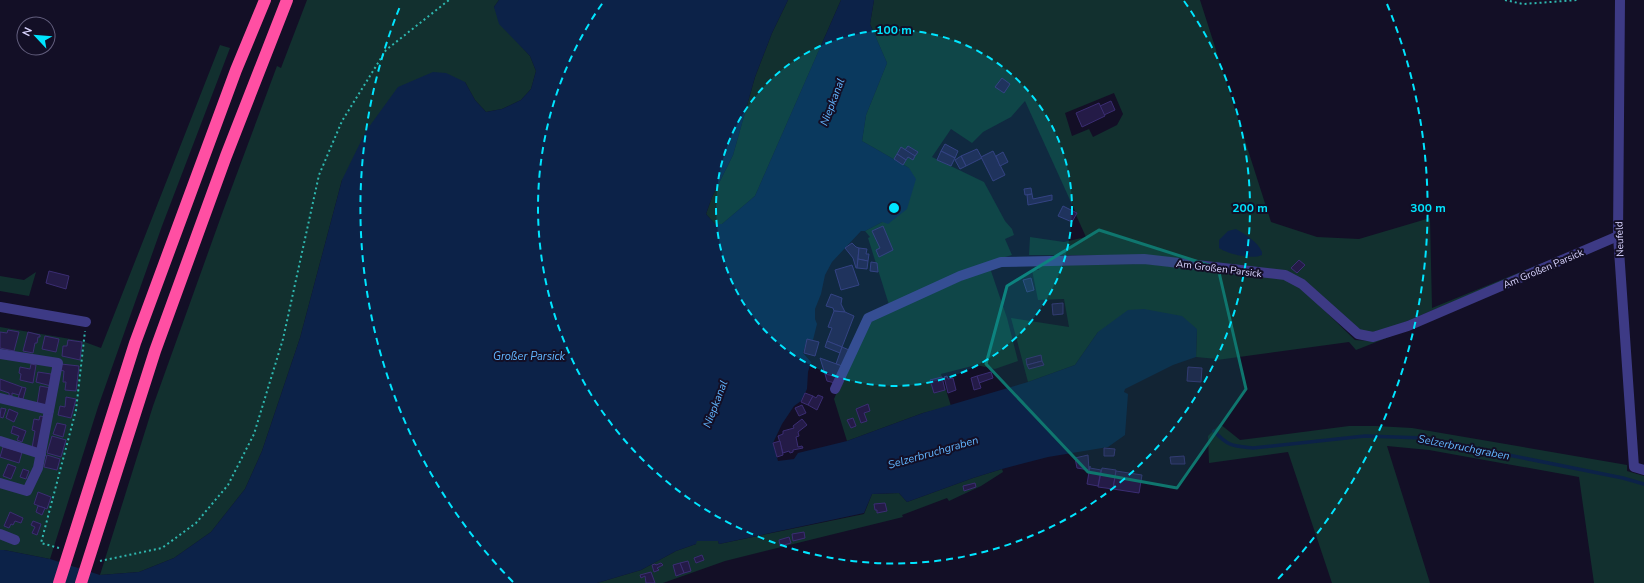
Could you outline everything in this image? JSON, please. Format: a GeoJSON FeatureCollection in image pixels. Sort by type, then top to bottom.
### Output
{"type":"FeatureCollection","features":[{"type":"Feature","properties":{"kind":"highway"},"geometry":{"type":"LineString","coordinates":[[59,583],[67,547],[136,343],[233,78],[265,0]]}},
{"type":"Feature","properties":{"kind":"highway"},"geometry":{"type":"LineString","coordinates":[[81,583],[92,555],[155,351],[226,156],[287,0]]}},
{"type":"Feature","properties":{"kind":"street","name":"Neufeld"},"geometry":{"type":"LineString","coordinates":[[1620,0],[1618,236],[1634,468],[1644,470]]}},
{"type":"Feature","properties":{"kind":"street","name":"Am Großen Parsick"},"geometry":{"type":"LineString","coordinates":[[835,389],[868,318],[960,276],[1001,262],[1144,259],[1284,275],[1302,284],[1358,334],[1373,337],[1408,326],[1618,236]]}},
{"type":"Feature","properties":{"kind":"street"},"geometry":{"type":"LineString","coordinates":[[0,307],[86,322]]}},
{"type":"Feature","properties":{"kind":"street"},"geometry":{"type":"LineString","coordinates":[[0,354],[58,363],[38,468],[27,491],[0,483]]}},
{"type":"Feature","properties":{"kind":"street"},"geometry":{"type":"LineString","coordinates":[[0,398],[49,410]]}},
{"type":"Feature","properties":{"kind":"street"},"geometry":{"type":"LineString","coordinates":[[0,441],[40,454]]}},
{"type":"Feature","properties":{"kind":"street"},"geometry":{"type":"LineString","coordinates":[[0,534],[15,540]]}},
{"type":"Feature","properties":{"kind":"path"},"geometry":{"type":"LineString","coordinates":[[92,555],[101,561],[162,548],[196,523],[228,486],[254,434],[283,340],[319,175],[342,121],[386,50],[449,0]]}},
{"type":"Feature","properties":{"kind":"path"},"geometry":{"type":"LineString","coordinates":[[1505,0],[1523,4],[1577,0]]}},
{"type":"Feature","properties":{"kind":"path"},"geometry":{"type":"LineString","coordinates":[[67,547],[41,543],[76,410],[86,322]]}},
{"type":"Feature","properties":{"kind":"highlighted area"},"geometry":{"type":"Polygon","coordinates":[[[1099,230],[1218,268],[1246,389],[1177,488],[1088,472],[986,364],[1007,286],[1099,230]]]}},
{"type":"Feature","properties":{"kind":"green space"},"geometry":{"type":"Polygon","coordinates":[[[307,0],[499,0],[494,7],[519,44],[530,56],[536,71],[531,89],[521,100],[502,109],[486,112],[475,100],[465,82],[342,180],[300,338],[262,451],[245,489],[211,532],[174,558],[139,572],[100,575],[153,406],[223,211],[277,66],[281,68],[307,0]]]}},
{"type":"Feature","properties":{"kind":"green space"},"geometry":{"type":"Polygon","coordinates":[[[788,0],[841,0],[755,196],[722,224],[715,224],[706,214],[712,197],[733,155],[755,77],[772,33],[788,0]]]}},
{"type":"Feature","properties":{"kind":"green space"},"geometry":{"type":"Polygon","coordinates":[[[874,0],[1200,0],[1271,222],[1317,237],[1359,239],[1430,218],[1432,308],[1614,234],[1386,330],[1371,333],[1357,330],[1286,272],[1147,255],[1029,255],[1030,237],[1064,242],[1086,237],[1076,215],[1077,213],[1025,101],[1011,117],[983,132],[972,143],[951,129],[932,157],[984,182],[1005,221],[1012,229],[1014,235],[1005,239],[1012,255],[992,261],[890,308],[868,238],[870,237],[865,231],[882,222],[909,168],[862,141],[866,115],[887,63],[870,24],[874,0]],[[1114,93],[1065,113],[1072,136],[1089,129],[1093,137],[1117,125],[1123,114],[1114,93]]]}},
{"type":"Feature","properties":{"kind":"green space"},"geometry":{"type":"Polygon","coordinates":[[[220,45],[230,48],[162,226],[98,407],[50,559],[0,550],[0,327],[82,341],[101,348],[220,45]]]}},
{"type":"Feature","properties":{"kind":"green space"},"geometry":{"type":"Polygon","coordinates":[[[1147,264],[1282,278],[1296,283],[1355,340],[1370,341],[1389,337],[1356,350],[1349,342],[1217,360],[1196,357],[1197,329],[1098,332],[1075,365],[1028,382],[1011,318],[1069,327],[1064,299],[1038,300],[1032,270],[1039,270],[1038,265],[1147,264]]]}},
{"type":"Feature","properties":{"kind":"green space"},"geometry":{"type":"Polygon","coordinates":[[[990,268],[1007,318],[1018,361],[995,369],[976,365],[941,374],[951,406],[923,413],[847,441],[834,399],[865,328],[875,318],[990,268]]]}},
{"type":"Feature","properties":{"kind":"green space"},"geometry":{"type":"Polygon","coordinates":[[[36,272],[29,296],[0,291],[0,276],[24,280],[36,272]]]}},
{"type":"Feature","properties":{"kind":"green space"},"geometry":{"type":"Polygon","coordinates":[[[1220,424],[1240,440],[1349,426],[1412,428],[1627,465],[1627,471],[1644,476],[1644,583],[1594,583],[1579,477],[1429,450],[1387,446],[1430,583],[1332,583],[1288,452],[1209,463],[1208,436],[1220,424]]]}},
{"type":"Feature","properties":{"kind":"green space"},"geometry":{"type":"Polygon","coordinates":[[[1002,469],[1003,472],[981,486],[949,501],[947,498],[902,515],[903,517],[725,561],[663,583],[597,583],[641,570],[676,551],[696,544],[696,541],[718,541],[719,544],[864,514],[872,494],[899,493],[907,502],[1002,469]]]}},
{"type":"Feature","properties":{"kind":"water","name":"Großer Parsick"},"geometry":{"type":"Polygon","coordinates":[[[499,0],[788,0],[772,33],[755,77],[733,155],[712,197],[706,214],[715,224],[722,224],[755,196],[841,0],[874,0],[870,24],[887,63],[866,115],[862,141],[909,168],[916,179],[907,209],[888,224],[882,222],[865,231],[861,231],[832,262],[825,275],[821,294],[815,309],[815,319],[817,324],[813,340],[807,339],[803,353],[811,362],[808,372],[807,389],[801,401],[794,406],[782,424],[773,443],[778,461],[794,459],[798,453],[847,441],[923,413],[1028,382],[1075,365],[1098,332],[1128,310],[1144,309],[1182,316],[1197,329],[1196,357],[1173,365],[1125,389],[1124,392],[1128,394],[1125,435],[1108,447],[1048,457],[1002,469],[907,502],[899,493],[872,494],[864,513],[719,544],[718,541],[697,541],[696,544],[676,551],[641,570],[597,583],[0,583],[0,550],[50,559],[100,575],[139,572],[174,558],[211,532],[245,489],[262,451],[300,338],[342,180],[366,131],[398,87],[433,72],[446,73],[465,82],[475,100],[486,112],[502,109],[521,100],[531,89],[536,71],[530,56],[499,24],[494,7],[499,0]]]}},
{"type":"Feature","properties":{"kind":"water"},"geometry":{"type":"Polygon","coordinates":[[[1236,229],[1254,241],[1260,248],[1262,255],[1246,257],[1219,248],[1219,240],[1228,231],[1236,229]]]}},
{"type":"Feature","properties":{"kind":"building"},"geometry":{"type":"Polygon","coordinates":[[[1002,78],[1010,84],[1004,93],[995,87],[1002,78]]]}},
{"type":"Feature","properties":{"kind":"building"},"geometry":{"type":"Polygon","coordinates":[[[1111,101],[1115,110],[1104,115],[1100,106],[1111,101]]]}},
{"type":"Feature","properties":{"kind":"building"},"geometry":{"type":"Polygon","coordinates":[[[1099,103],[1105,116],[1082,127],[1076,113],[1099,103]]]}},
{"type":"Feature","properties":{"kind":"building"},"geometry":{"type":"Polygon","coordinates":[[[945,144],[958,151],[955,158],[941,151],[945,144]]]}},
{"type":"Feature","properties":{"kind":"building"},"geometry":{"type":"Polygon","coordinates":[[[908,146],[918,152],[915,156],[905,150],[908,146]]]}},
{"type":"Feature","properties":{"kind":"building"},"geometry":{"type":"Polygon","coordinates":[[[901,147],[915,156],[913,160],[908,157],[906,160],[897,154],[901,147]]]}},
{"type":"Feature","properties":{"kind":"building"},"geometry":{"type":"Polygon","coordinates":[[[977,149],[982,158],[966,166],[961,156],[977,149]]]}},
{"type":"Feature","properties":{"kind":"building"},"geometry":{"type":"Polygon","coordinates":[[[941,151],[955,158],[951,166],[937,160],[941,151]]]}},
{"type":"Feature","properties":{"kind":"building"},"geometry":{"type":"Polygon","coordinates":[[[993,151],[1005,175],[993,181],[981,157],[993,151]]]}},
{"type":"Feature","properties":{"kind":"building"},"geometry":{"type":"Polygon","coordinates":[[[1003,152],[1008,162],[1000,166],[996,156],[1003,152]]]}},
{"type":"Feature","properties":{"kind":"building"},"geometry":{"type":"Polygon","coordinates":[[[897,154],[906,160],[903,165],[894,159],[897,154]]]}},
{"type":"Feature","properties":{"kind":"building"},"geometry":{"type":"Polygon","coordinates":[[[961,156],[966,166],[960,169],[955,160],[961,156]]]}},
{"type":"Feature","properties":{"kind":"building"},"geometry":{"type":"Polygon","coordinates":[[[1031,188],[1032,194],[1025,195],[1024,189],[1031,188]]]}},
{"type":"Feature","properties":{"kind":"building"},"geometry":{"type":"Polygon","coordinates":[[[1032,194],[1033,199],[1052,195],[1052,200],[1028,205],[1027,195],[1032,194]]]}},
{"type":"Feature","properties":{"kind":"building"},"geometry":{"type":"Polygon","coordinates":[[[1063,206],[1077,213],[1072,222],[1058,216],[1063,206]]]}},
{"type":"Feature","properties":{"kind":"building"},"geometry":{"type":"Polygon","coordinates":[[[883,226],[893,250],[879,257],[876,250],[880,248],[872,231],[883,226]]]}},
{"type":"Feature","properties":{"kind":"building"},"geometry":{"type":"Polygon","coordinates":[[[852,243],[859,248],[857,268],[853,258],[845,248],[852,243]]]}},
{"type":"Feature","properties":{"kind":"building"},"geometry":{"type":"Polygon","coordinates":[[[859,248],[867,249],[866,254],[869,254],[868,261],[858,259],[859,248]]]}},
{"type":"Feature","properties":{"kind":"building"},"geometry":{"type":"Polygon","coordinates":[[[858,259],[868,261],[867,269],[857,268],[858,259]]]}},
{"type":"Feature","properties":{"kind":"building"},"geometry":{"type":"Polygon","coordinates":[[[1299,260],[1305,265],[1297,273],[1291,268],[1299,260]]]}},
{"type":"Feature","properties":{"kind":"building"},"geometry":{"type":"Polygon","coordinates":[[[871,262],[877,263],[878,272],[870,271],[871,262]]]}},
{"type":"Feature","properties":{"kind":"building"},"geometry":{"type":"Polygon","coordinates":[[[852,265],[859,285],[841,290],[835,270],[852,265]]]}},
{"type":"Feature","properties":{"kind":"building"},"geometry":{"type":"Polygon","coordinates":[[[49,271],[69,276],[66,289],[46,283],[49,271]]]}},
{"type":"Feature","properties":{"kind":"building"},"geometry":{"type":"Polygon","coordinates":[[[1031,278],[1034,290],[1027,292],[1023,280],[1031,278]]]}},
{"type":"Feature","properties":{"kind":"building"},"geometry":{"type":"Polygon","coordinates":[[[831,294],[842,298],[841,304],[845,312],[834,311],[833,308],[826,306],[831,294]]]}},
{"type":"Feature","properties":{"kind":"building"},"geometry":{"type":"Polygon","coordinates":[[[1063,303],[1063,314],[1053,315],[1052,304],[1063,303]]]}},
{"type":"Feature","properties":{"kind":"building"},"geometry":{"type":"Polygon","coordinates":[[[834,311],[845,312],[854,316],[842,347],[827,341],[832,328],[828,327],[834,311]]]}},
{"type":"Feature","properties":{"kind":"building"},"geometry":{"type":"Polygon","coordinates":[[[8,330],[19,332],[14,351],[0,348],[0,332],[7,333],[8,330]]]}},
{"type":"Feature","properties":{"kind":"building"},"geometry":{"type":"Polygon","coordinates":[[[28,332],[40,335],[37,343],[35,343],[33,353],[23,351],[28,332]]]}},
{"type":"Feature","properties":{"kind":"building"},"geometry":{"type":"Polygon","coordinates":[[[45,336],[59,339],[56,352],[42,349],[45,336]]]}},
{"type":"Feature","properties":{"kind":"building"},"geometry":{"type":"Polygon","coordinates":[[[807,339],[819,342],[815,356],[804,353],[807,339]]]}},
{"type":"Feature","properties":{"kind":"building"},"geometry":{"type":"Polygon","coordinates":[[[68,340],[82,342],[80,360],[62,356],[63,346],[67,346],[68,340]]]}},
{"type":"Feature","properties":{"kind":"building"},"geometry":{"type":"Polygon","coordinates":[[[827,341],[842,347],[840,353],[825,347],[827,341]]]}},
{"type":"Feature","properties":{"kind":"building"},"geometry":{"type":"Polygon","coordinates":[[[842,347],[849,350],[842,366],[836,364],[842,347]]]}},
{"type":"Feature","properties":{"kind":"building"},"geometry":{"type":"Polygon","coordinates":[[[1041,355],[1042,361],[1027,365],[1026,359],[1041,355]]]}},
{"type":"Feature","properties":{"kind":"building"},"geometry":{"type":"Polygon","coordinates":[[[820,358],[842,366],[838,377],[825,374],[820,358]]]}},
{"type":"Feature","properties":{"kind":"building"},"geometry":{"type":"Polygon","coordinates":[[[1042,361],[1044,365],[1029,369],[1027,365],[1042,361]]]}},
{"type":"Feature","properties":{"kind":"building"},"geometry":{"type":"Polygon","coordinates":[[[31,364],[36,365],[33,383],[20,380],[20,367],[30,369],[31,364]]]}},
{"type":"Feature","properties":{"kind":"building"},"geometry":{"type":"Polygon","coordinates":[[[61,364],[79,366],[76,391],[65,390],[66,382],[63,382],[64,371],[60,370],[61,364]]]}},
{"type":"Feature","properties":{"kind":"building"},"geometry":{"type":"Polygon","coordinates":[[[1188,367],[1202,368],[1201,382],[1187,381],[1188,367]]]}},
{"type":"Feature","properties":{"kind":"building"},"geometry":{"type":"Polygon","coordinates":[[[38,372],[51,374],[51,386],[36,382],[38,372]]]}},
{"type":"Feature","properties":{"kind":"building"},"geometry":{"type":"Polygon","coordinates":[[[991,372],[993,378],[979,383],[977,376],[991,372]]]}},
{"type":"Feature","properties":{"kind":"building"},"geometry":{"type":"Polygon","coordinates":[[[825,374],[838,377],[835,383],[827,381],[825,374]]]}},
{"type":"Feature","properties":{"kind":"building"},"geometry":{"type":"Polygon","coordinates":[[[947,376],[948,379],[953,378],[956,390],[948,393],[944,377],[947,376]]]}},
{"type":"Feature","properties":{"kind":"building"},"geometry":{"type":"Polygon","coordinates":[[[977,376],[981,388],[974,390],[971,378],[977,376]]]}},
{"type":"Feature","properties":{"kind":"building"},"geometry":{"type":"Polygon","coordinates":[[[942,377],[945,390],[934,393],[930,380],[942,377]]]}},
{"type":"Feature","properties":{"kind":"building"},"geometry":{"type":"Polygon","coordinates":[[[0,379],[22,387],[19,395],[12,393],[12,396],[9,395],[9,393],[0,390],[0,379]]]}},
{"type":"Feature","properties":{"kind":"building"},"geometry":{"type":"Polygon","coordinates":[[[40,386],[51,388],[48,407],[37,405],[40,386]]]}},
{"type":"Feature","properties":{"kind":"building"},"geometry":{"type":"Polygon","coordinates":[[[22,387],[26,388],[23,399],[18,398],[22,387]]]}},
{"type":"Feature","properties":{"kind":"building"},"geometry":{"type":"Polygon","coordinates":[[[805,393],[813,396],[808,405],[801,402],[805,393]]]}},
{"type":"Feature","properties":{"kind":"building"},"geometry":{"type":"Polygon","coordinates":[[[818,395],[823,397],[817,410],[808,405],[813,396],[816,398],[818,395]]]}},
{"type":"Feature","properties":{"kind":"building"},"geometry":{"type":"Polygon","coordinates":[[[66,397],[76,399],[71,418],[58,415],[60,406],[65,407],[66,397]]]}},
{"type":"Feature","properties":{"kind":"building"},"geometry":{"type":"Polygon","coordinates":[[[868,404],[870,411],[864,413],[867,421],[861,423],[856,409],[868,404]]]}},
{"type":"Feature","properties":{"kind":"building"},"geometry":{"type":"Polygon","coordinates":[[[802,405],[806,413],[799,416],[795,408],[802,405]]]}},
{"type":"Feature","properties":{"kind":"building"},"geometry":{"type":"Polygon","coordinates":[[[1,408],[6,409],[3,418],[0,417],[1,408]]]}},
{"type":"Feature","properties":{"kind":"building"},"geometry":{"type":"Polygon","coordinates":[[[9,409],[18,413],[14,422],[6,418],[9,409]]]}},
{"type":"Feature","properties":{"kind":"building"},"geometry":{"type":"Polygon","coordinates":[[[40,416],[45,417],[41,449],[32,448],[35,431],[32,430],[34,419],[39,420],[40,416]]]}},
{"type":"Feature","properties":{"kind":"building"},"geometry":{"type":"Polygon","coordinates":[[[853,418],[856,426],[851,428],[847,420],[853,418]]]}},
{"type":"Feature","properties":{"kind":"building"},"geometry":{"type":"Polygon","coordinates":[[[802,419],[807,425],[798,432],[799,436],[796,437],[798,447],[802,446],[803,448],[793,450],[793,452],[790,453],[789,451],[783,453],[778,436],[783,434],[783,431],[794,428],[793,426],[802,419]]]}},
{"type":"Feature","properties":{"kind":"building"},"geometry":{"type":"Polygon","coordinates":[[[57,423],[66,425],[63,437],[53,434],[57,423]]]}},
{"type":"Feature","properties":{"kind":"building"},"geometry":{"type":"Polygon","coordinates":[[[13,426],[26,431],[22,442],[17,440],[19,436],[11,433],[13,426]]]}},
{"type":"Feature","properties":{"kind":"building"},"geometry":{"type":"Polygon","coordinates":[[[52,436],[66,440],[61,457],[47,453],[52,436]]]}},
{"type":"Feature","properties":{"kind":"building"},"geometry":{"type":"Polygon","coordinates":[[[780,441],[783,455],[777,457],[773,443],[780,441]]]}},
{"type":"Feature","properties":{"kind":"building"},"geometry":{"type":"Polygon","coordinates":[[[3,447],[22,452],[19,463],[0,457],[3,447]]]}},
{"type":"Feature","properties":{"kind":"building"},"geometry":{"type":"Polygon","coordinates":[[[1104,448],[1115,449],[1114,456],[1104,456],[1104,448]]]}},
{"type":"Feature","properties":{"kind":"building"},"geometry":{"type":"Polygon","coordinates":[[[47,455],[60,459],[57,470],[44,467],[47,455]]]}},
{"type":"Feature","properties":{"kind":"building"},"geometry":{"type":"Polygon","coordinates":[[[1088,455],[1089,470],[1077,468],[1075,458],[1088,455]]]}},
{"type":"Feature","properties":{"kind":"building"},"geometry":{"type":"Polygon","coordinates":[[[1184,456],[1185,464],[1171,464],[1170,457],[1184,456]]]}},
{"type":"Feature","properties":{"kind":"building"},"geometry":{"type":"Polygon","coordinates":[[[8,464],[16,467],[11,479],[3,476],[8,464]]]}},
{"type":"Feature","properties":{"kind":"building"},"geometry":{"type":"Polygon","coordinates":[[[1090,466],[1090,468],[1101,470],[1098,486],[1087,484],[1090,466]]]}},
{"type":"Feature","properties":{"kind":"building"},"geometry":{"type":"Polygon","coordinates":[[[1102,468],[1116,470],[1113,489],[1098,487],[1102,468]]]}},
{"type":"Feature","properties":{"kind":"building"},"geometry":{"type":"Polygon","coordinates":[[[23,469],[29,471],[26,479],[20,477],[23,469]]]}},
{"type":"Feature","properties":{"kind":"building"},"geometry":{"type":"Polygon","coordinates":[[[1116,471],[1142,475],[1139,493],[1113,489],[1116,471]]]}},
{"type":"Feature","properties":{"kind":"building"},"geometry":{"type":"Polygon","coordinates":[[[975,483],[976,487],[964,491],[963,486],[975,483]]]}},
{"type":"Feature","properties":{"kind":"building"},"geometry":{"type":"Polygon","coordinates":[[[38,492],[51,497],[47,509],[34,504],[38,492]]]}},
{"type":"Feature","properties":{"kind":"building"},"geometry":{"type":"Polygon","coordinates":[[[885,503],[887,511],[877,513],[874,504],[885,503]]]}},
{"type":"Feature","properties":{"kind":"building"},"geometry":{"type":"Polygon","coordinates":[[[38,506],[45,508],[42,515],[36,512],[38,506]]]}},
{"type":"Feature","properties":{"kind":"building"},"geometry":{"type":"Polygon","coordinates":[[[10,512],[23,518],[21,523],[15,521],[9,528],[4,526],[10,512]]]}},
{"type":"Feature","properties":{"kind":"building"},"geometry":{"type":"Polygon","coordinates":[[[33,521],[41,524],[37,535],[32,533],[35,527],[31,525],[33,521]]]}},
{"type":"Feature","properties":{"kind":"building"},"geometry":{"type":"Polygon","coordinates":[[[804,532],[805,538],[793,541],[792,534],[804,532]]]}},
{"type":"Feature","properties":{"kind":"building"},"geometry":{"type":"Polygon","coordinates":[[[789,537],[791,543],[780,546],[779,540],[789,537]]]}},
{"type":"Feature","properties":{"kind":"building"},"geometry":{"type":"Polygon","coordinates":[[[702,555],[704,560],[696,563],[694,558],[702,555]]]}},
{"type":"Feature","properties":{"kind":"building"},"geometry":{"type":"Polygon","coordinates":[[[688,561],[691,571],[684,573],[680,563],[688,561]]]}},
{"type":"Feature","properties":{"kind":"building"},"geometry":{"type":"Polygon","coordinates":[[[661,563],[663,565],[657,568],[659,570],[654,572],[652,565],[661,563]]]}},
{"type":"Feature","properties":{"kind":"building"},"geometry":{"type":"Polygon","coordinates":[[[680,563],[684,573],[676,576],[673,565],[680,563]]]}},
{"type":"Feature","properties":{"kind":"building"},"geometry":{"type":"Polygon","coordinates":[[[651,572],[655,583],[646,583],[645,576],[641,578],[640,575],[651,572]]]}},
{"type":"Feature","properties":{"kind":"waterway","name":"Selzerbruchgraben"},"geometry":{"type":"LineString","coordinates":[[1214,431],[1232,445],[1253,448],[1365,436],[1424,438],[1623,478],[1644,484]]}},
{"type":"Feature","properties":{"kind":"water label","name":"Niepkanal"},"geometry":{"type":"Point","coordinates":[832,102]}},
{"type":"Feature","properties":{"kind":"water label","name":"Niepkanal"},"geometry":{"type":"Point","coordinates":[715,404]}}]}
